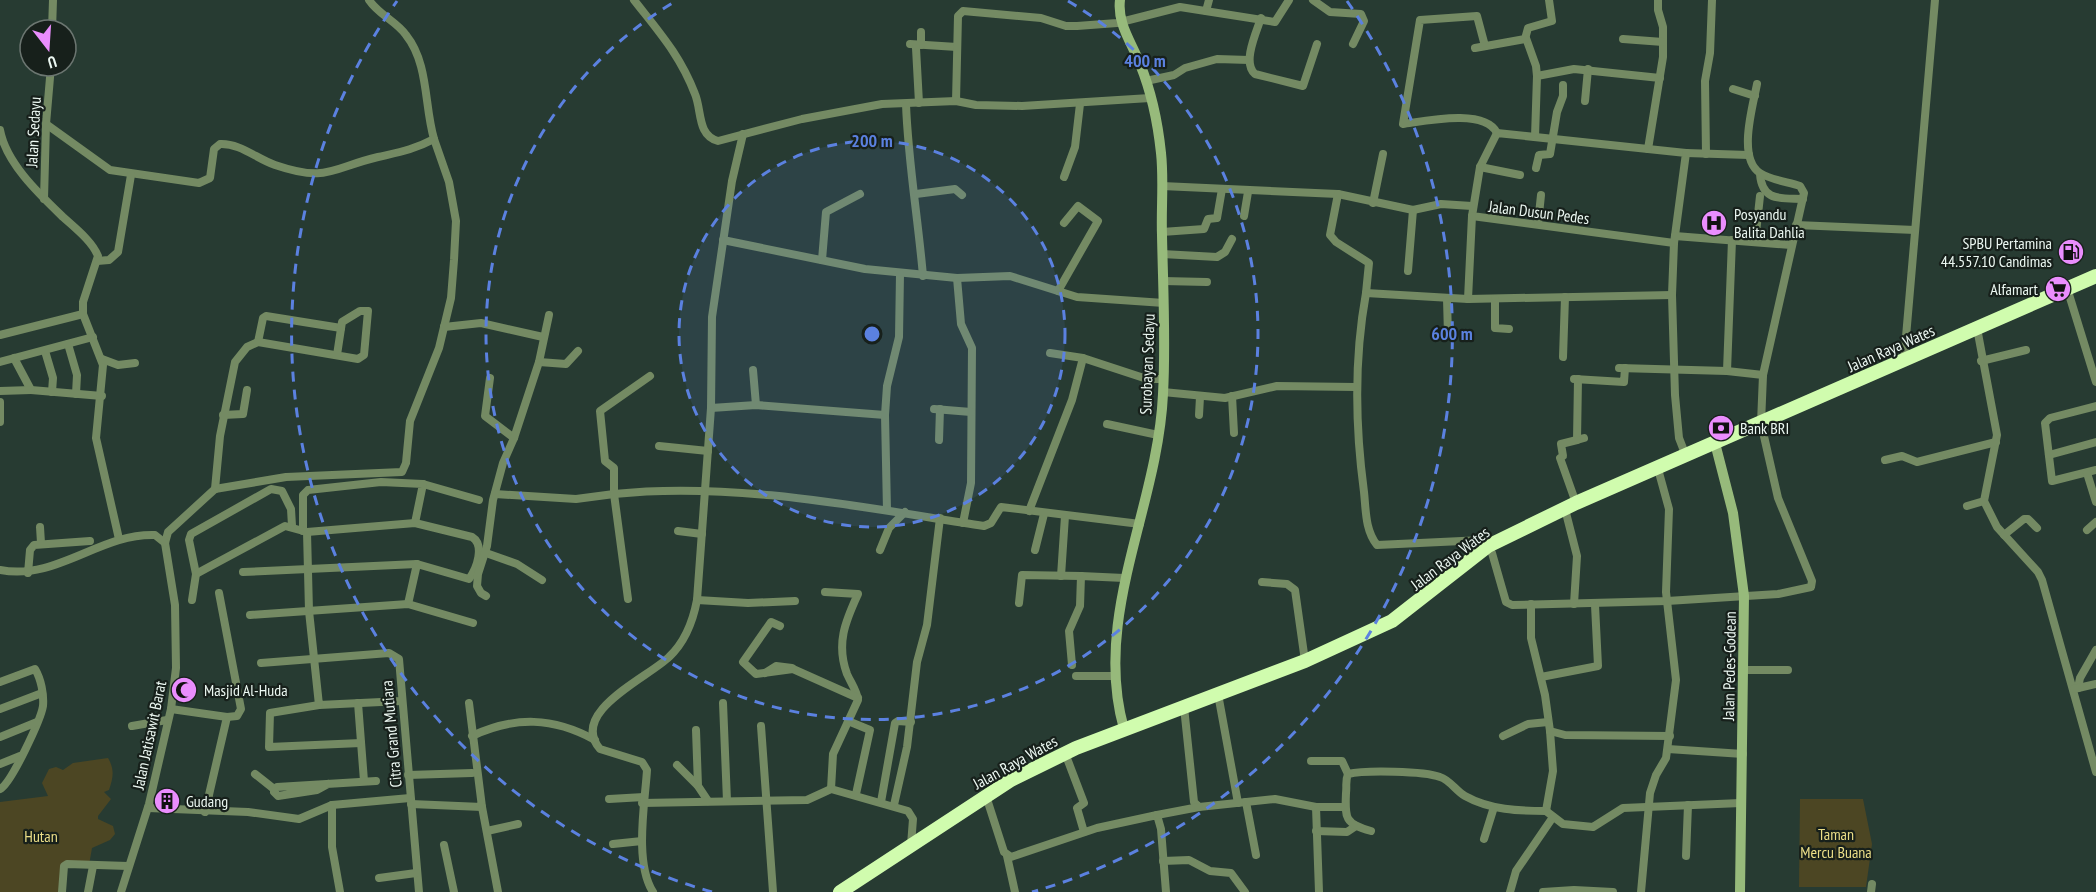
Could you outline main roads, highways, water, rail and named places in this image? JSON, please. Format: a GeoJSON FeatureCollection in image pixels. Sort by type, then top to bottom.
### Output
{"type":"FeatureCollection","features":[{"type":"Feature","properties":{"kind":"highway","name":"Jalan Raya Wates"},"geometry":{"type":"LineString","coordinates":[[840,892],[986,796],[1065,753],[1305,661],[1392,621],[1488,546],[1571,506],[2096,276]]}},
{"type":"Feature","properties":{"kind":"main road","name":"Surobayan Sedayu"},"geometry":{"type":"LineString","coordinates":[[1120,0],[1122,22],[1146,81],[1161,153],[1164,303],[1163,392],[1158,435],[1150,488],[1124,578],[1114,676],[1115,697],[1124,729]]}},
{"type":"Feature","properties":{"kind":"main road","name":"Jalan Pedes-Godean"},"geometry":{"type":"LineString","coordinates":[[1715,443],[1733,513],[1744,596],[1740,892]]}},
{"type":"Feature","properties":{"kind":"place","name":"Posyandu Balita Dahlia"},"geometry":{"type":"Point","coordinates":[1714,223]}},
{"type":"Feature","properties":{"kind":"place","name":"SPBU Pertamina 44.557.10 Candimas"},"geometry":{"type":"Point","coordinates":[2071,252]}},
{"type":"Feature","properties":{"kind":"place","name":"Alfamart"},"geometry":{"type":"Point","coordinates":[2058,289]}},
{"type":"Feature","properties":{"kind":"place","name":"Bank BRI"},"geometry":{"type":"Point","coordinates":[1721,428]}},
{"type":"Feature","properties":{"kind":"place","name":"Masjid Al-Huda"},"geometry":{"type":"Point","coordinates":[184,690]}},
{"type":"Feature","properties":{"kind":"place","name":"Gudang"},"geometry":{"type":"Point","coordinates":[167,801]}},
{"type":"Feature","properties":{"kind":"park label","name":"Hutan"},"geometry":{"type":"Point","coordinates":[41,836]}},
{"type":"Feature","properties":{"kind":"park label","name":"Taman Mercu Buana"},"geometry":{"type":"Point","coordinates":[1836,843]}}]}
